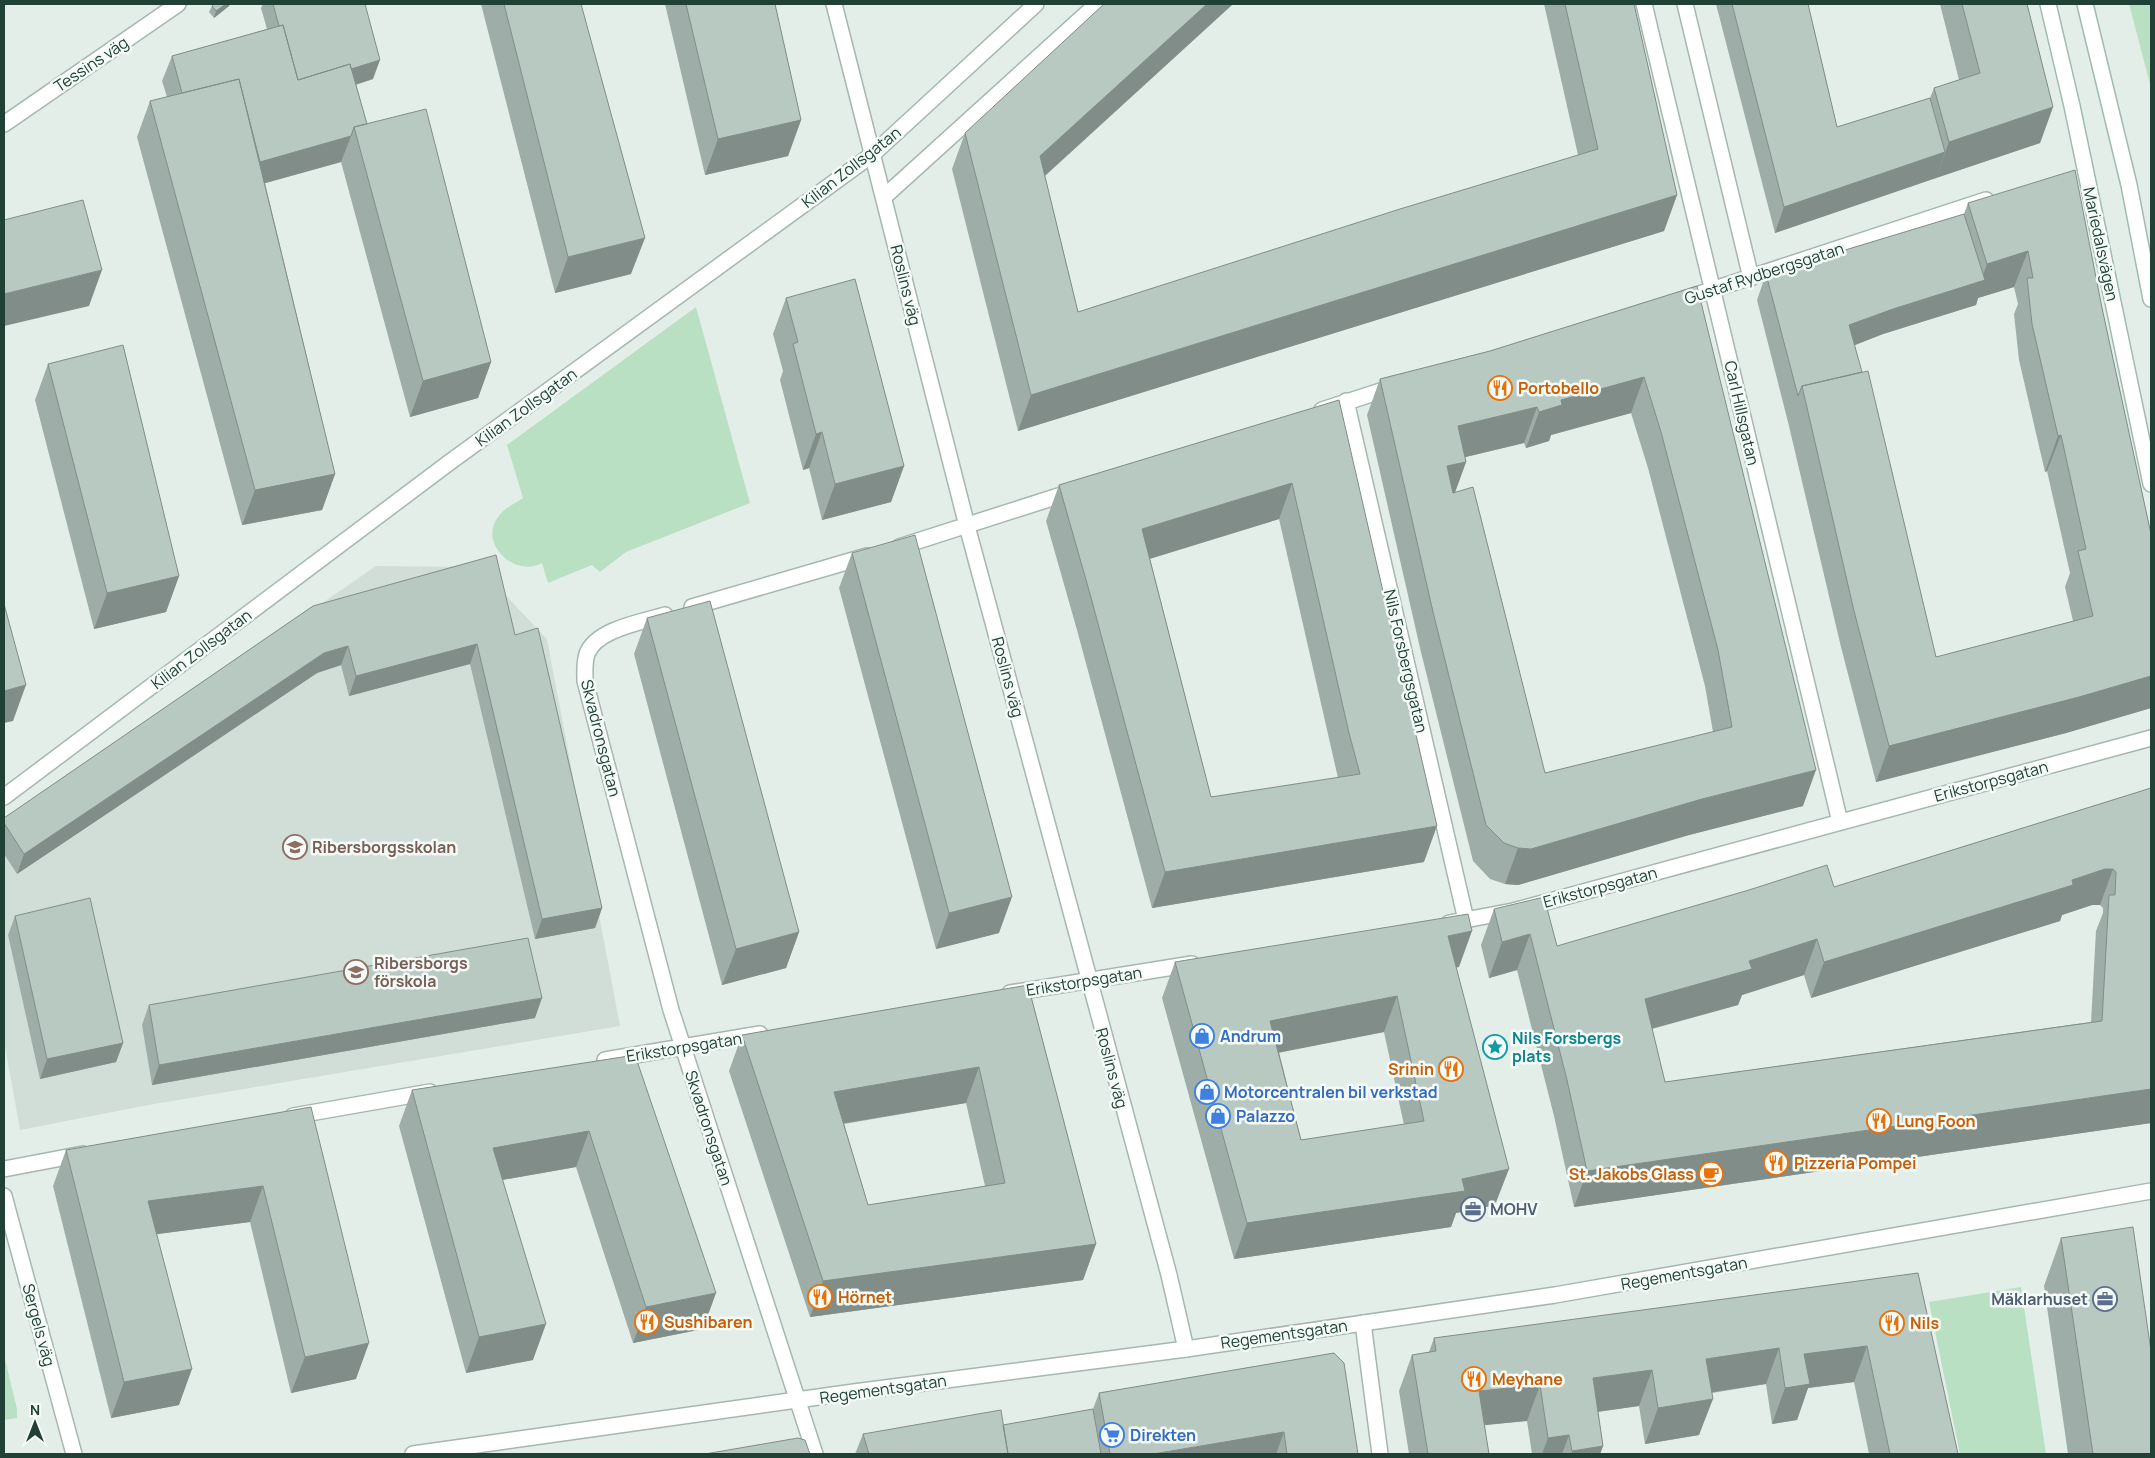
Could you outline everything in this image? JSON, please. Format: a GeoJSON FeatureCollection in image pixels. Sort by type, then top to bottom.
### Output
{"type":"FeatureCollection","features":[{"type":"Feature","properties":{"kind":"street","name":"Tessins väg"},"geometry":{"type":"LineString","coordinates":[[4,124],[178,4]]}},
{"type":"Feature","properties":{"kind":"street","name":"Roslins väg"},"geometry":{"type":"LineString","coordinates":[[834,4],[967,526],[1169,1275],[1186,1349]]}},
{"type":"Feature","properties":{"kind":"street","name":"Kilian Zollsgatan"},"geometry":{"type":"LineString","coordinates":[[4,797],[450,462],[873,154],[1036,4]]}},
{"type":"Feature","properties":{"kind":"street"},"geometry":{"type":"LineString","coordinates":[[884,197],[1097,4]]}},
{"type":"Feature","properties":{"kind":"street","name":"Carl Hillsgatan"},"geometry":{"type":"LineString","coordinates":[[1644,4],[1840,822]]}},
{"type":"Feature","properties":{"kind":"street"},"geometry":{"type":"LineString","coordinates":[[1684,4],[1751,278]]}},
{"type":"Feature","properties":{"kind":"street","name":"Mariedalsvägen"},"geometry":{"type":"LineString","coordinates":[[2048,4],[2078,170],[2151,484]]}},
{"type":"Feature","properties":{"kind":"street"},"geometry":{"type":"LineString","coordinates":[[2085,4],[2129,185],[2151,298]]}},
{"type":"Feature","properties":{"kind":"street","name":"Gustaf Rydbergsgatan"},"geometry":{"type":"LineString","coordinates":[[1666,305],[1997,196]]}},
{"type":"Feature","properties":{"kind":"street"},"geometry":{"type":"LineString","coordinates":[[1308,414],[1403,384]]}},
{"type":"Feature","properties":{"kind":"street","name":"Nils Forsbergsgatan"},"geometry":{"type":"LineString","coordinates":[[1346,402],[1466,920]]}},
{"type":"Feature","properties":{"kind":"street"},"geometry":{"type":"LineString","coordinates":[[967,526],[1090,486]]}},
{"type":"Feature","properties":{"kind":"street","name":"Skvadronsgatan"},"geometry":{"type":"LineString","coordinates":[[816,1454],[683,1047],[585,681],[584,663],[587,652],[598,640],[614,630],[967,526]]}},
{"type":"Feature","properties":{"kind":"street","name":"Erikstorpsgatan"},"geometry":{"type":"LineString","coordinates":[[1437,925],[1513,911],[2151,738]]}},
{"type":"Feature","properties":{"kind":"street","name":"Erikstorpsgatan"},"geometry":{"type":"LineString","coordinates":[[992,996],[1205,962]]}},
{"type":"Feature","properties":{"kind":"street","name":"Erikstorpsgatan"},"geometry":{"type":"LineString","coordinates":[[588,1063],[779,1031]]}},
{"type":"Feature","properties":{"kind":"street"},"geometry":{"type":"LineString","coordinates":[[277,1119],[442,1089]]}},
{"type":"Feature","properties":{"kind":"street"},"geometry":{"type":"LineString","coordinates":[[4,1169],[101,1151]]}},
{"type":"Feature","properties":{"kind":"street","name":"Regementsgatan"},"geometry":{"type":"LineString","coordinates":[[413,1454],[798,1400],[1186,1349],[1555,1295],[2151,1191]]}},
{"type":"Feature","properties":{"kind":"street","name":"Sergels väg"},"geometry":{"type":"LineString","coordinates":[[4,1196],[74,1454]]}},
{"type":"Feature","properties":{"kind":"street"},"geometry":{"type":"LineString","coordinates":[[1363,1323],[1380,1454]]}},
{"type":"Feature","properties":{"kind":"shaded area","name":"Ribersborgsskolan"},"geometry":{"type":"Polygon","coordinates":[[[376,566],[479,567],[547,639],[620,1026],[154,1104],[20,1130],[4,1041],[4,822],[376,566]]]}},
{"type":"Feature","properties":{"kind":"green space"},"geometry":{"type":"Polygon","coordinates":[[[2129,4],[2151,4],[2151,88],[2129,4]]]}},
{"type":"Feature","properties":{"kind":"green space"},"geometry":{"type":"Polygon","coordinates":[[[696,307],[750,503],[626,552],[600,572],[592,565],[548,583],[542,563],[532,566],[521,566],[502,556],[493,538],[493,527],[503,511],[523,498],[507,445],[696,307]]]}},
{"type":"Feature","properties":{"kind":"green space"},"geometry":{"type":"Polygon","coordinates":[[[2021,1287],[2046,1454],[1960,1454],[1929,1302],[2021,1287]]]}},
{"type":"Feature","properties":{"kind":"green space"},"geometry":{"type":"Polygon","coordinates":[[[4,1355],[17,1409],[17,1418],[4,1420],[4,1355]]]}},
{"type":"Feature","properties":{"kind":"building"},"geometry":{"type":"Polygon","coordinates":[[[214,4],[226,4],[216,11],[212,6],[214,4]]]}},
{"type":"Feature","properties":{"kind":"building"},"geometry":{"type":"Polygon","coordinates":[[[273,4],[365,4],[380,60],[351,69],[350,64],[298,80],[283,25],[279,26],[273,4]]]}},
{"type":"Feature","properties":{"kind":"building"},"geometry":{"type":"Polygon","coordinates":[[[504,4],[581,4],[645,238],[568,257],[504,4]]]}},
{"type":"Feature","properties":{"kind":"building"},"geometry":{"type":"Polygon","coordinates":[[[686,4],[775,4],[801,120],[718,139],[686,4]]]}},
{"type":"Feature","properties":{"kind":"building"},"geometry":{"type":"Polygon","coordinates":[[[1104,4],[1207,4],[1040,156],[1078,312],[1400,209],[1598,149],[1565,4],[1634,4],[1677,195],[1031,395],[965,133],[1104,4]]]}},
{"type":"Feature","properties":{"kind":"building"},"geometry":{"type":"Polygon","coordinates":[[[1732,4],[1808,4],[1837,127],[1930,98],[1945,152],[1784,207],[1732,4]]]}},
{"type":"Feature","properties":{"kind":"building"},"geometry":{"type":"Polygon","coordinates":[[[1962,4],[2027,4],[2053,107],[1949,142],[1934,88],[1980,73],[1962,4]]]}},
{"type":"Feature","properties":{"kind":"building"},"geometry":{"type":"Polygon","coordinates":[[[283,25],[298,80],[350,64],[367,124],[354,127],[351,136],[260,162],[239,79],[182,93],[172,56],[283,25]]]}},
{"type":"Feature","properties":{"kind":"building"},"geometry":{"type":"Polygon","coordinates":[[[239,79],[335,474],[255,490],[150,101],[239,79]]]}},
{"type":"Feature","properties":{"kind":"building"},"geometry":{"type":"Polygon","coordinates":[[[426,109],[491,362],[423,381],[354,127],[426,109]]]}},
{"type":"Feature","properties":{"kind":"building"},"geometry":{"type":"Polygon","coordinates":[[[2075,170],[2102,308],[2151,534],[2151,676],[2079,697],[1889,746],[1854,611],[1802,386],[1868,371],[1936,657],[2093,616],[2078,551],[2086,549],[2061,435],[2058,436],[2032,324],[2027,278],[2033,278],[2028,251],[1987,264],[1968,203],[2075,170]]]}},
{"type":"Feature","properties":{"kind":"building"},"geometry":{"type":"Polygon","coordinates":[[[83,200],[102,270],[4,294],[4,220],[83,200]]]}},
{"type":"Feature","properties":{"kind":"building"},"geometry":{"type":"Polygon","coordinates":[[[1964,214],[1985,280],[1849,325],[1862,372],[1802,386],[1798,396],[1766,274],[1964,214]]]}},
{"type":"Feature","properties":{"kind":"building"},"geometry":{"type":"Polygon","coordinates":[[[855,279],[904,466],[835,484],[822,432],[816,434],[793,344],[798,342],[786,298],[855,279]]]}},
{"type":"Feature","properties":{"kind":"building"},"geometry":{"type":"Polygon","coordinates":[[[1697,286],[1816,770],[1702,799],[1531,849],[1518,848],[1504,843],[1486,825],[1433,612],[1380,379],[1490,351],[1697,286]],[[1644,377],[1561,400],[1562,405],[1539,412],[1537,407],[1458,426],[1466,462],[1447,466],[1453,493],[1473,487],[1545,773],[1732,727],[1718,650],[1661,432],[1644,377]]]}},
{"type":"Feature","properties":{"kind":"building"},"geometry":{"type":"Polygon","coordinates":[[[123,345],[179,576],[107,593],[48,364],[123,345]]]}},
{"type":"Feature","properties":{"kind":"building"},"geometry":{"type":"Polygon","coordinates":[[[1339,400],[1437,826],[1165,872],[1059,485],[1339,400]],[[1292,483],[1142,529],[1211,797],[1360,774],[1292,483]]]}},
{"type":"Feature","properties":{"kind":"building"},"geometry":{"type":"Polygon","coordinates":[[[915,535],[1012,897],[949,913],[852,553],[915,535]]]}},
{"type":"Feature","properties":{"kind":"building"},"geometry":{"type":"Polygon","coordinates":[[[496,555],[515,635],[538,628],[602,908],[542,919],[477,644],[356,676],[348,646],[324,653],[24,854],[4,823],[4,818],[313,606],[496,555]]]}},
{"type":"Feature","properties":{"kind":"building"},"geometry":{"type":"Polygon","coordinates":[[[710,601],[799,932],[736,949],[647,618],[710,601]]]}},
{"type":"Feature","properties":{"kind":"building"},"geometry":{"type":"Polygon","coordinates":[[[4,604],[26,685],[4,691],[4,604]]]}},
{"type":"Feature","properties":{"kind":"building"},"geometry":{"type":"Polygon","coordinates":[[[2151,788],[2151,1089],[1587,1171],[1567,1080],[1530,934],[1502,942],[1494,909],[1544,897],[1557,946],[1749,890],[1827,865],[1834,887],[2151,788]],[[2105,869],[2072,880],[2073,885],[1824,962],[1817,939],[1749,961],[1752,969],[1645,999],[1665,1082],[2102,1021],[2109,895],[2115,895],[2116,872],[2113,869],[2105,869]]]}},
{"type":"Feature","properties":{"kind":"building"},"geometry":{"type":"Polygon","coordinates":[[[90,898],[123,1043],[47,1059],[15,916],[90,898]]]}},
{"type":"Feature","properties":{"kind":"building"},"geometry":{"type":"Polygon","coordinates":[[[1468,914],[1472,931],[1448,936],[1509,1169],[1462,1179],[1465,1191],[1247,1223],[1175,962],[1468,914]],[[1397,996],[1270,1021],[1301,1140],[1424,1121],[1397,996]]]}},
{"type":"Feature","properties":{"kind":"building"},"geometry":{"type":"Polygon","coordinates":[[[528,938],[542,998],[159,1065],[149,1005],[528,938]]]}},
{"type":"Feature","properties":{"kind":"building"},"geometry":{"type":"Polygon","coordinates":[[[1028,985],[1096,1244],[823,1281],[742,1035],[1028,985]],[[979,1067],[834,1092],[868,1205],[1005,1183],[979,1067]]]}},
{"type":"Feature","properties":{"kind":"building"},"geometry":{"type":"Polygon","coordinates":[[[635,1055],[716,1293],[646,1307],[589,1131],[493,1148],[546,1324],[479,1337],[412,1090],[635,1055]]]}},
{"type":"Feature","properties":{"kind":"building"},"geometry":{"type":"Polygon","coordinates":[[[311,1107],[369,1343],[305,1357],[263,1186],[148,1201],[192,1369],[124,1382],[66,1150],[311,1107]]]}},
{"type":"Feature","properties":{"kind":"building"},"geometry":{"type":"Polygon","coordinates":[[[2133,1227],[2151,1351],[2151,1454],[2093,1454],[2061,1238],[2133,1227]]]}},
{"type":"Feature","properties":{"kind":"building"},"geometry":{"type":"Polygon","coordinates":[[[1918,1273],[1958,1454],[1890,1454],[1867,1346],[1804,1354],[1810,1384],[1785,1388],[1779,1348],[1706,1359],[1713,1399],[1658,1408],[1652,1370],[1593,1378],[1603,1446],[1572,1451],[1569,1435],[1548,1438],[1540,1385],[1479,1391],[1489,1454],[1428,1454],[1412,1355],[1436,1351],[1434,1338],[1918,1273]]]}},
{"type":"Feature","properties":{"kind":"building"},"geometry":{"type":"Polygon","coordinates":[[[1334,1353],[1344,1363],[1358,1454],[1287,1454],[1284,1432],[1153,1454],[1110,1454],[1099,1393],[1334,1353]]]}},
{"type":"Feature","properties":{"kind":"building"},"geometry":{"type":"Polygon","coordinates":[[[1093,1409],[1101,1454],[1008,1454],[1003,1425],[1093,1409]]]}},
{"type":"Feature","properties":{"kind":"building"},"geometry":{"type":"Polygon","coordinates":[[[1001,1410],[1008,1454],[869,1454],[863,1434],[1001,1410]]]}},
{"type":"Feature","properties":{"kind":"building"},"geometry":{"type":"Polygon","coordinates":[[[798,1438],[805,1440],[810,1454],[705,1454],[798,1438]]]}},
{"type":"Feature","properties":{"kind":"place","name":"Portobello"},"geometry":{"type":"Point","coordinates":[1500,388]}},
{"type":"Feature","properties":{"kind":"place","name":"Ribersborgsskolan"},"geometry":{"type":"Point","coordinates":[295,847]}},
{"type":"Feature","properties":{"kind":"place","name":"Ribersborgs förskola"},"geometry":{"type":"Point","coordinates":[356,972]}},
{"type":"Feature","properties":{"kind":"place","name":"Andrum"},"geometry":{"type":"Point","coordinates":[1202,1036]}},
{"type":"Feature","properties":{"kind":"place","name":"Nils Forsbergs plats"},"geometry":{"type":"Point","coordinates":[1495,1047]}},
{"type":"Feature","properties":{"kind":"place","name":"Srinin"},"geometry":{"type":"Point","coordinates":[1451,1069]}},
{"type":"Feature","properties":{"kind":"place","name":"Motorcentralen bil verkstad"},"geometry":{"type":"Point","coordinates":[1207,1092]}},
{"type":"Feature","properties":{"kind":"place","name":"Palazzo"},"geometry":{"type":"Point","coordinates":[1218,1116]}},
{"type":"Feature","properties":{"kind":"place","name":"Lung Foon"},"geometry":{"type":"Point","coordinates":[1879,1121]}},
{"type":"Feature","properties":{"kind":"place","name":"Pizzeria Pompei"},"geometry":{"type":"Point","coordinates":[1776,1163]}},
{"type":"Feature","properties":{"kind":"place","name":"St. Jakobs Glass"},"geometry":{"type":"Point","coordinates":[1711,1174]}},
{"type":"Feature","properties":{"kind":"place","name":"MOHV"},"geometry":{"type":"Point","coordinates":[1473,1209]}},
{"type":"Feature","properties":{"kind":"place","name":"Hörnet"},"geometry":{"type":"Point","coordinates":[820,1297]}},
{"type":"Feature","properties":{"kind":"place","name":"Mäklarhuset"},"geometry":{"type":"Point","coordinates":[2105,1299]}},
{"type":"Feature","properties":{"kind":"place","name":"Sushibaren"},"geometry":{"type":"Point","coordinates":[647,1322]}},
{"type":"Feature","properties":{"kind":"place","name":"Nils"},"geometry":{"type":"Point","coordinates":[1892,1323]}},
{"type":"Feature","properties":{"kind":"place","name":"Meyhane"},"geometry":{"type":"Point","coordinates":[1474,1379]}},
{"type":"Feature","properties":{"kind":"place","name":"Direkten"},"geometry":{"type":"Point","coordinates":[1112,1435]}}]}
